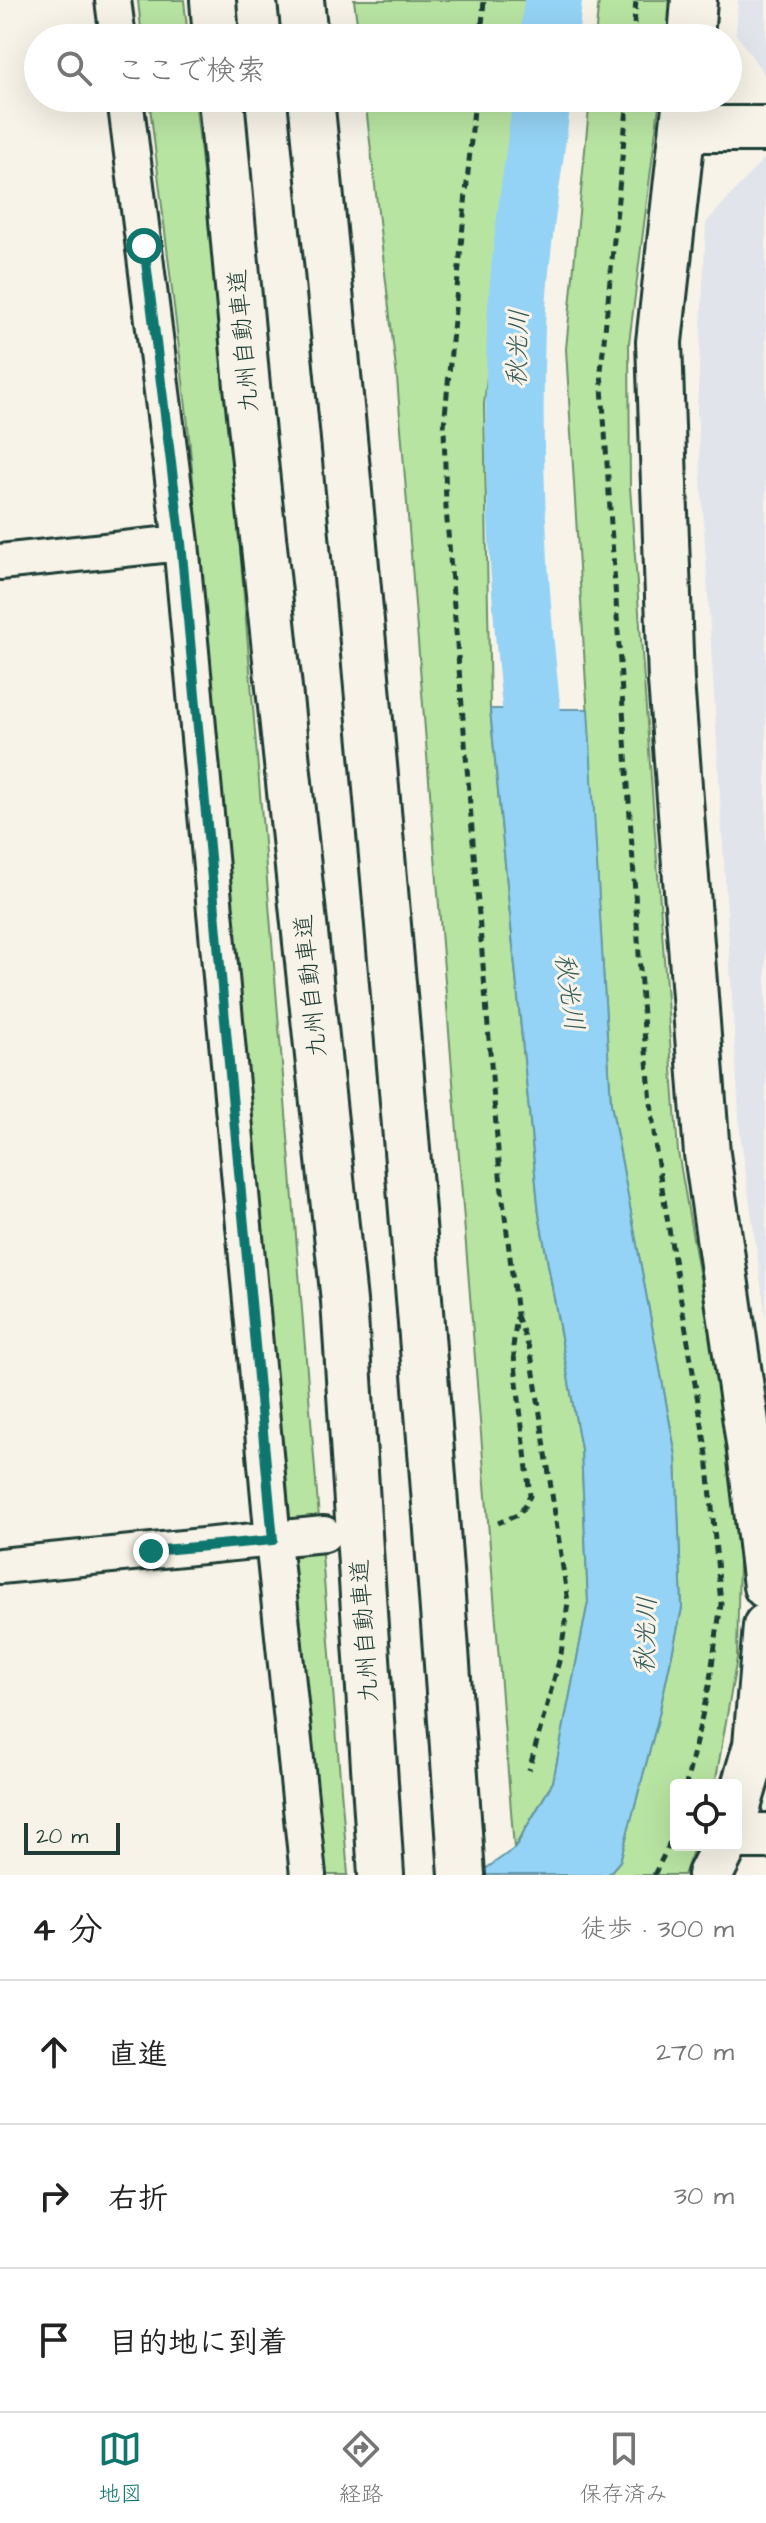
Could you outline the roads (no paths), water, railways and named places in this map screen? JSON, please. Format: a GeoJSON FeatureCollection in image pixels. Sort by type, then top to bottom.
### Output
{"type":"FeatureCollection","features":[{"type":"Feature","properties":{"kind":"main road"},"geometry":{"type":"LineString","coordinates":[[213,0],[215,24]]}},
{"type":"Feature","properties":{"kind":"main road"},"geometry":{"type":"LineString","coordinates":[[301,0],[304,24]]}},
{"type":"Feature","properties":{"kind":"main road"},"geometry":{"type":"LineString","coordinates":[[692,24],[694,0]]}},
{"type":"Feature","properties":{"kind":"main road","name":"九州自動車道"},"geometry":{"type":"LineString","coordinates":[[222,112],[251,418],[344,1301],[380,1856]]}},
{"type":"Feature","properties":{"kind":"main road"},"geometry":{"type":"LineString","coordinates":[[312,112],[343,416],[414,1237],[462,1875]]}},
{"type":"Feature","properties":{"kind":"main road"},"geometry":{"type":"LineString","coordinates":[[766,129],[685,114],[659,342],[671,681],[707,1154],[749,1443],[766,1586]]}},
{"type":"Feature","properties":{"kind":"main road"},"geometry":{"type":"LineString","coordinates":[[742,1793],[756,1745],[766,1626]]}},
{"type":"Feature","properties":{"kind":"main road"},"geometry":{"type":"LineString","coordinates":[[742,1836],[766,1836]]}},
{"type":"Feature","properties":{"kind":"main road"},"geometry":{"type":"LineString","coordinates":[[710,1875],[722,1851]]}},
{"type":"Feature","properties":{"kind":"street"},"geometry":{"type":"LineString","coordinates":[[113,0],[116,24]]}},
{"type":"Feature","properties":{"kind":"street"},"geometry":{"type":"LineString","coordinates":[[127,112],[181,543],[273,1540],[308,1875]]}},
{"type":"Feature","properties":{"kind":"street"},"geometry":{"type":"LineString","coordinates":[[0,562],[181,543]]}},
{"type":"Feature","properties":{"kind":"street"},"geometry":{"type":"LineString","coordinates":[[0,1566],[324,1534]]}},
{"type":"Feature","properties":{"kind":"water"},"geometry":{"type":"Polygon","coordinates":[[[490,709],[588,709],[611,1104],[676,1456],[682,1608],[657,1723],[620,1861],[608,1875],[477,1875],[515,1848],[553,1782],[588,1602],[581,1449],[539,1214],[490,709]]]}},
{"type":"Feature","properties":{"kind":"waterway","name":"秋光川"},"geometry":{"type":"LineString","coordinates":[[550,24],[553,0]]}},
{"type":"Feature","properties":{"kind":"waterway","name":"秋光川"},"geometry":{"type":"LineString","coordinates":[[540,112],[520,270],[515,442],[523,615],[541,786]]}}]}
